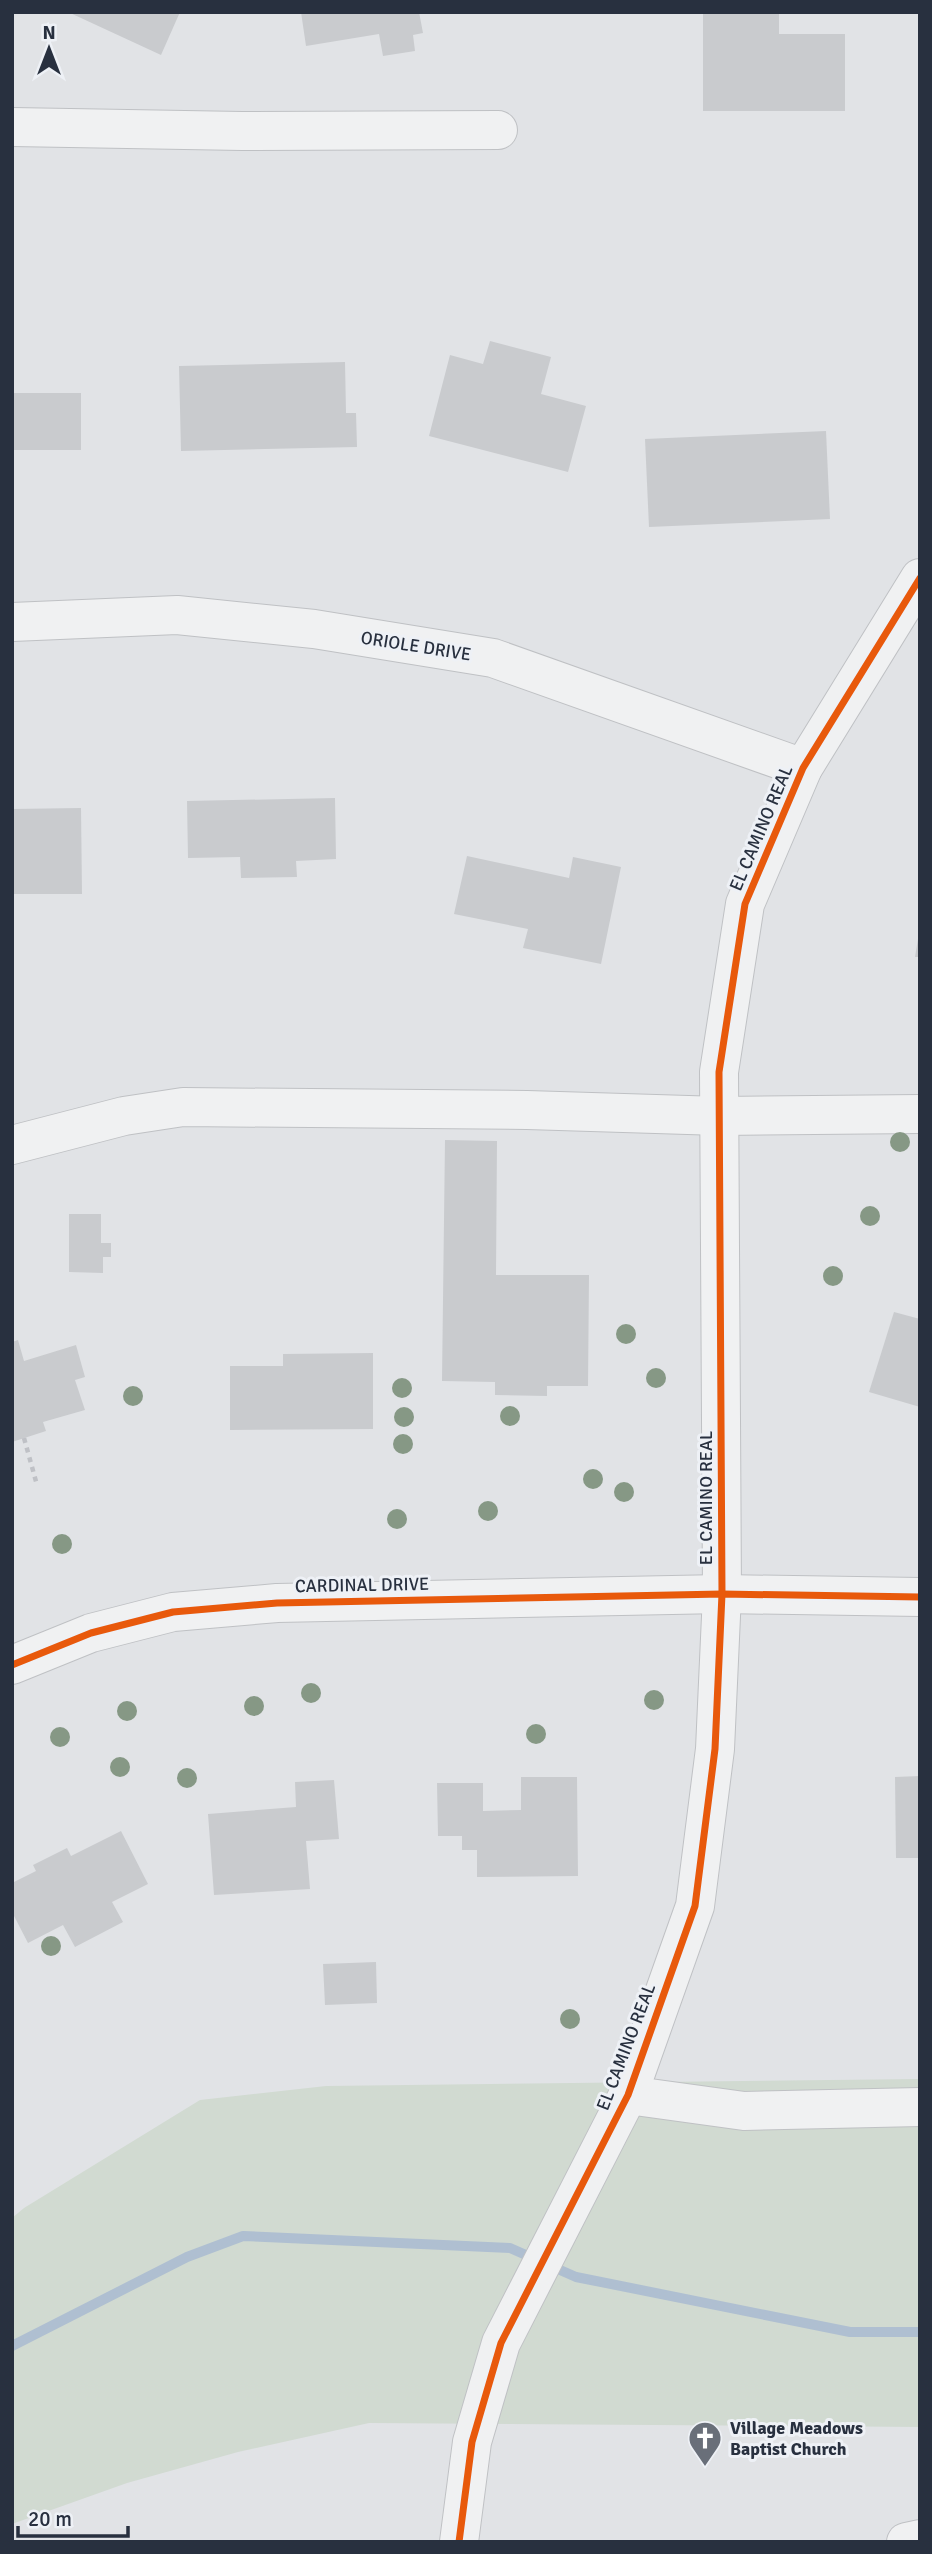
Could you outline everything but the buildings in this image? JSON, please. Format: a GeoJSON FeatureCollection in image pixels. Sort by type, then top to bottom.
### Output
{"type":"FeatureCollection","features":[{"type":"Feature","properties":{"kind":"street"},"geometry":{"type":"LineString","coordinates":[[12,127],[242,131],[498,130]]}},
{"type":"Feature","properties":{"kind":"street","name":"EL CAMINO REAL"},"geometry":{"type":"LineString","coordinates":[[459,2542],[472,2442],[501,2343],[628,2095],[695,1906],[715,1749],[722,1594],[719,1072],[745,904],[803,768],[920,578]]}},
{"type":"Feature","properties":{"kind":"street","name":"ORIOLE DRIVE"},"geometry":{"type":"LineString","coordinates":[[12,622],[177,615],[314,629],[493,658],[803,768]]}},
{"type":"Feature","properties":{"kind":"street"},"geometry":{"type":"LineString","coordinates":[[12,1145],[124,1116],[183,1107],[527,1110],[720,1116],[920,1114]]}},
{"type":"Feature","properties":{"kind":"street","name":"CARDINAL DRIVE"},"geometry":{"type":"LineString","coordinates":[[12,1665],[91,1633],[173,1612],[277,1602],[722,1594],[920,1597]]}},
{"type":"Feature","properties":{"kind":"street"},"geometry":{"type":"LineString","coordinates":[[628,2095],[744,2111],[920,2107]]}},
{"type":"Feature","properties":{"kind":"street"},"geometry":{"type":"LineString","coordinates":[[906,2542],[920,2539]]}},
{"type":"Feature","properties":{"kind":"path"},"geometry":{"type":"LineString","coordinates":[[24,1438],[37,1485]]}},
{"type":"Feature","properties":{"kind":"shaded area"},"geometry":{"type":"Polygon","coordinates":[[[920,2079],[920,2427],[369,2423],[238,2452],[127,2483],[12,2524],[12,2218],[200,2100],[326,2086],[920,2079]]]}},
{"type":"Feature","properties":{"kind":"waterway"},"geometry":{"type":"LineString","coordinates":[[12,2346],[187,2257],[243,2236],[510,2248],[576,2277],[850,2332],[920,2332]]}},
{"type":"Feature","properties":{"kind":"cycle path"},"geometry":{"type":"LineString","coordinates":[[459,2542],[472,2442],[501,2343],[628,2095],[695,1906],[715,1749],[722,1594],[719,1072],[745,904],[803,768],[920,578]]}},
{"type":"Feature","properties":{"kind":"cycle path"},"geometry":{"type":"LineString","coordinates":[[12,1665],[91,1633],[173,1612],[277,1603],[722,1594],[920,1597]]}},
{"type":"Feature","properties":{"kind":"place","name":"Village Meadows Baptist Church"},"geometry":{"type":"Point","coordinates":[705,2468]}}]}
